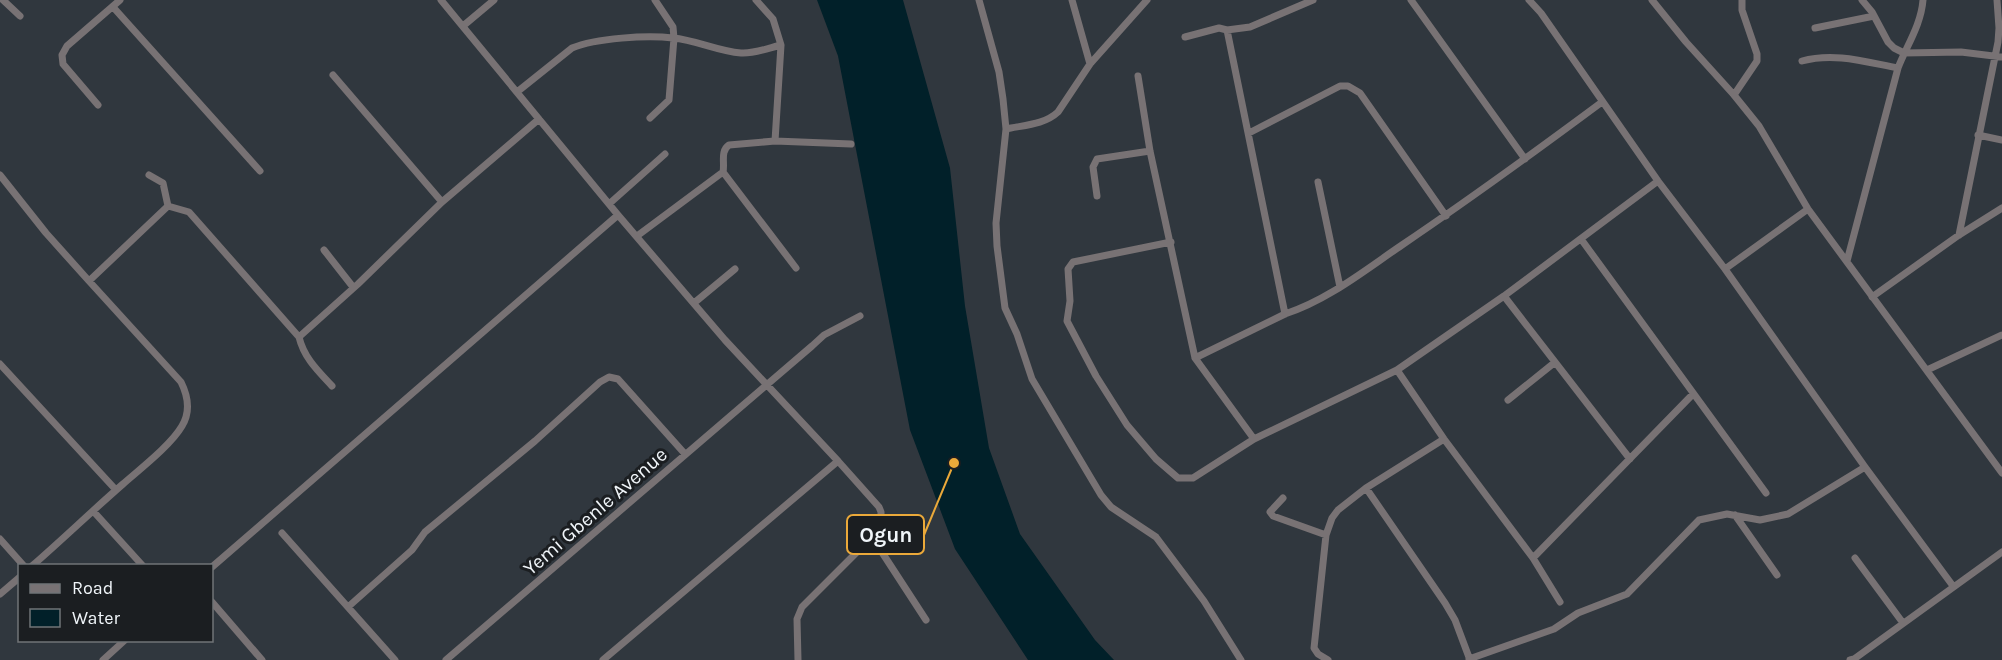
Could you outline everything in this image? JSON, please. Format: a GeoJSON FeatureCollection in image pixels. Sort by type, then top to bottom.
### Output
{"type":"FeatureCollection","features":[{"type":"Feature","properties":{"kind":"street"},"geometry":{"type":"LineString","coordinates":[[3,0],[20,16]]}},
{"type":"Feature","properties":{"kind":"street"},"geometry":{"type":"LineString","coordinates":[[98,105],[63,64],[62,55],[68,46],[120,0]]}},
{"type":"Feature","properties":{"kind":"street"},"geometry":{"type":"LineString","coordinates":[[441,0],[618,215],[766,386],[838,461],[882,512],[872,537],[802,607],[797,619],[798,660]]}},
{"type":"Feature","properties":{"kind":"street"},"geometry":{"type":"LineString","coordinates":[[463,26],[494,0]]}},
{"type":"Feature","properties":{"kind":"street"},"geometry":{"type":"LineString","coordinates":[[650,118],[669,100],[674,38],[670,21],[655,0]]}},
{"type":"Feature","properties":{"kind":"street"},"geometry":{"type":"LineString","coordinates":[[756,0],[773,19],[781,45],[775,141]]}},
{"type":"Feature","properties":{"kind":"street"},"geometry":{"type":"LineString","coordinates":[[979,0],[999,72],[1006,129],[996,223],[1005,308],[1017,334],[1032,379],[1101,495],[1111,507],[1156,537],[1204,601],[1241,660]]}},
{"type":"Feature","properties":{"kind":"street"},"geometry":{"type":"LineString","coordinates":[[1072,0],[1090,64]]}},
{"type":"Feature","properties":{"kind":"street"},"geometry":{"type":"LineString","coordinates":[[1006,129],[1052,118],[1090,64],[1147,0]]}},
{"type":"Feature","properties":{"kind":"street"},"geometry":{"type":"LineString","coordinates":[[1185,37],[1219,28],[1227,30],[1250,27],[1312,0]]}},
{"type":"Feature","properties":{"kind":"street"},"geometry":{"type":"LineString","coordinates":[[1411,0],[1526,159]]}},
{"type":"Feature","properties":{"kind":"street"},"geometry":{"type":"LineString","coordinates":[[1529,0],[1953,586]]}},
{"type":"Feature","properties":{"kind":"street"},"geometry":{"type":"LineString","coordinates":[[1652,0],[1759,126],[1808,209],[2002,473]]}},
{"type":"Feature","properties":{"kind":"street"},"geometry":{"type":"LineString","coordinates":[[1734,95],[1757,61],[1757,54],[1742,10],[1742,0]]}},
{"type":"Feature","properties":{"kind":"street"},"geometry":{"type":"LineString","coordinates":[[1862,0],[1888,42],[1904,53],[1961,52],[1998,56]]}},
{"type":"Feature","properties":{"kind":"street"},"geometry":{"type":"LineString","coordinates":[[1847,261],[1898,68],[1919,24],[1923,0]]}},
{"type":"Feature","properties":{"kind":"street"},"geometry":{"type":"LineString","coordinates":[[1959,235],[1978,135],[1998,56],[1997,0]]}},
{"type":"Feature","properties":{"kind":"street"},"geometry":{"type":"LineString","coordinates":[[113,7],[260,171]]}},
{"type":"Feature","properties":{"kind":"street"},"geometry":{"type":"LineString","coordinates":[[1815,28],[1874,16]]}},
{"type":"Feature","properties":{"kind":"street"},"geometry":{"type":"LineString","coordinates":[[1227,30],[1285,314]]}},
{"type":"Feature","properties":{"kind":"street"},"geometry":{"type":"LineString","coordinates":[[517,92],[572,48],[582,44],[621,39],[674,38],[724,51],[743,53],[781,45]]}},
{"type":"Feature","properties":{"kind":"street"},"geometry":{"type":"LineString","coordinates":[[1802,61],[1814,57],[1833,56],[1898,68]]}},
{"type":"Feature","properties":{"kind":"street"},"geometry":{"type":"LineString","coordinates":[[333,75],[442,202]]}},
{"type":"Feature","properties":{"kind":"street"},"geometry":{"type":"LineString","coordinates":[[1138,76],[1150,151],[1195,358],[1254,439]]}},
{"type":"Feature","properties":{"kind":"street"},"geometry":{"type":"LineString","coordinates":[[1249,133],[1340,86],[1348,86],[1360,93],[1446,216]]}},
{"type":"Feature","properties":{"kind":"street"},"geometry":{"type":"LineString","coordinates":[[1195,358],[1285,314],[1299,310],[1340,287],[1446,216],[1602,102]]}},
{"type":"Feature","properties":{"kind":"street"},"geometry":{"type":"LineString","coordinates":[[299,338],[442,202],[539,119]]}},
{"type":"Feature","properties":{"kind":"street"},"geometry":{"type":"LineString","coordinates":[[1978,135],[2002,140]]}},
{"type":"Feature","properties":{"kind":"street"},"geometry":{"type":"LineString","coordinates":[[796,268],[723,172],[723,153],[726,146],[775,141],[850,144]]}},
{"type":"Feature","properties":{"kind":"street"},"geometry":{"type":"LineString","coordinates":[[1097,196],[1094,167],[1097,159],[1150,151]]}},
{"type":"Feature","properties":{"kind":"street"},"geometry":{"type":"LineString","coordinates":[[609,204],[665,154]]}},
{"type":"Feature","properties":{"kind":"street"},"geometry":{"type":"LineString","coordinates":[[637,236],[723,172]]}},
{"type":"Feature","properties":{"kind":"street"},"geometry":{"type":"LineString","coordinates":[[0,175],[46,232],[181,382],[188,401],[182,426],[171,440],[34,564]]}},
{"type":"Feature","properties":{"kind":"street"},"geometry":{"type":"LineString","coordinates":[[149,175],[162,181],[168,206]]}},
{"type":"Feature","properties":{"kind":"street"},"geometry":{"type":"LineString","coordinates":[[1171,242],[1073,261],[1068,269],[1070,301],[1067,321],[1096,376],[1127,424],[1156,459],[1178,478],[1193,478],[1254,439],[1397,370],[1504,296],[1658,181]]}},
{"type":"Feature","properties":{"kind":"street"},"geometry":{"type":"LineString","coordinates":[[1318,182],[1340,287]]}},
{"type":"Feature","properties":{"kind":"street"},"geometry":{"type":"LineString","coordinates":[[89,281],[168,206]]}},
{"type":"Feature","properties":{"kind":"street"},"geometry":{"type":"LineString","coordinates":[[168,206],[189,212],[299,338],[302,350],[310,363],[332,386]]}},
{"type":"Feature","properties":{"kind":"street"},"geometry":{"type":"LineString","coordinates":[[1872,297],[1959,235],[2002,208]]}},
{"type":"Feature","properties":{"kind":"street"},"geometry":{"type":"LineString","coordinates":[[1725,269],[1808,209]]}},
{"type":"Feature","properties":{"kind":"street"},"geometry":{"type":"LineString","coordinates":[[213,566],[618,215]]}},
{"type":"Feature","properties":{"kind":"street"},"geometry":{"type":"LineString","coordinates":[[1581,239],[1766,493]]}},
{"type":"Feature","properties":{"kind":"street"},"geometry":{"type":"LineString","coordinates":[[324,250],[353,287]]}},
{"type":"Feature","properties":{"kind":"street"},"geometry":{"type":"LineString","coordinates":[[694,303],[735,269]]}},
{"type":"Feature","properties":{"kind":"street"},"geometry":{"type":"LineString","coordinates":[[1504,296],[1630,459]]}},
{"type":"Feature","properties":{"kind":"street","name":"Yemi Gbenle Avenue"},"geometry":{"type":"LineString","coordinates":[[446,660],[824,335],[860,315]]}},
{"type":"Feature","properties":{"kind":"street"},"geometry":{"type":"LineString","coordinates":[[1927,369],[2002,335]]}},
{"type":"Feature","properties":{"kind":"street"},"geometry":{"type":"LineString","coordinates":[[1509,400],[1554,363]]}},
{"type":"Feature","properties":{"kind":"street"},"geometry":{"type":"LineString","coordinates":[[0,364],[117,490]]}},
{"type":"Feature","properties":{"kind":"street"},"geometry":{"type":"LineString","coordinates":[[1397,370],[1444,439],[1533,558],[1560,602]]}},
{"type":"Feature","properties":{"kind":"street"},"geometry":{"type":"LineString","coordinates":[[348,607],[412,550],[425,532],[535,441],[592,388],[609,377],[618,379],[686,454]]}},
{"type":"Feature","properties":{"kind":"street"},"geometry":{"type":"LineString","coordinates":[[1533,558],[1693,394]]}},
{"type":"Feature","properties":{"kind":"street"},"geometry":{"type":"LineString","coordinates":[[1328,660],[1318,654],[1314,648],[1329,523],[1338,510],[1366,488],[1444,439]]}},
{"type":"Feature","properties":{"kind":"street"},"geometry":{"type":"LineString","coordinates":[[603,660],[838,461]]}},
{"type":"Feature","properties":{"kind":"street"},"geometry":{"type":"LineString","coordinates":[[1366,488],[1445,603],[1455,620],[1469,659],[1554,629],[1578,613],[1627,594],[1699,520],[1726,514],[1760,520],[1788,514],[1865,467]]}},
{"type":"Feature","properties":{"kind":"street"},"geometry":{"type":"LineString","coordinates":[[1283,498],[1272,509],[1273,516],[1326,535]]}},
{"type":"Feature","properties":{"kind":"street"},"geometry":{"type":"LineString","coordinates":[[94,512],[141,564]]}},
{"type":"Feature","properties":{"kind":"street"},"geometry":{"type":"LineString","coordinates":[[1735,515],[1777,575]]}},
{"type":"Feature","properties":{"kind":"street"},"geometry":{"type":"LineString","coordinates":[[282,533],[395,660]]}},
{"type":"Feature","properties":{"kind":"street"},"geometry":{"type":"LineString","coordinates":[[872,537],[926,620]]}},
{"type":"Feature","properties":{"kind":"street"},"geometry":{"type":"LineString","coordinates":[[0,539],[22,564]]}},
{"type":"Feature","properties":{"kind":"street"},"geometry":{"type":"LineString","coordinates":[[1853,660],[2002,552]]}},
{"type":"Feature","properties":{"kind":"street"},"geometry":{"type":"LineString","coordinates":[[1854,558],[1903,623]]}},
{"type":"Feature","properties":{"kind":"street"},"geometry":{"type":"LineString","coordinates":[[0,594],[18,579]]}},
{"type":"Feature","properties":{"kind":"street"},"geometry":{"type":"LineString","coordinates":[[213,603],[262,660]]}},
{"type":"Feature","properties":{"kind":"street"},"geometry":{"type":"LineString","coordinates":[[103,660],[123,642]]}},
{"type":"Feature","properties":{"kind":"water"},"geometry":{"type":"Polygon","coordinates":[[[817,0],[903,0],[950,168],[965,306],[989,448],[1020,534],[1095,640],[1114,660],[1028,660],[955,549],[910,430],[838,56],[817,0]]]}},
{"type":"Feature","properties":{"kind":"place","name":"Ogun"},"geometry":{"type":"Point","coordinates":[954,463]}}]}
